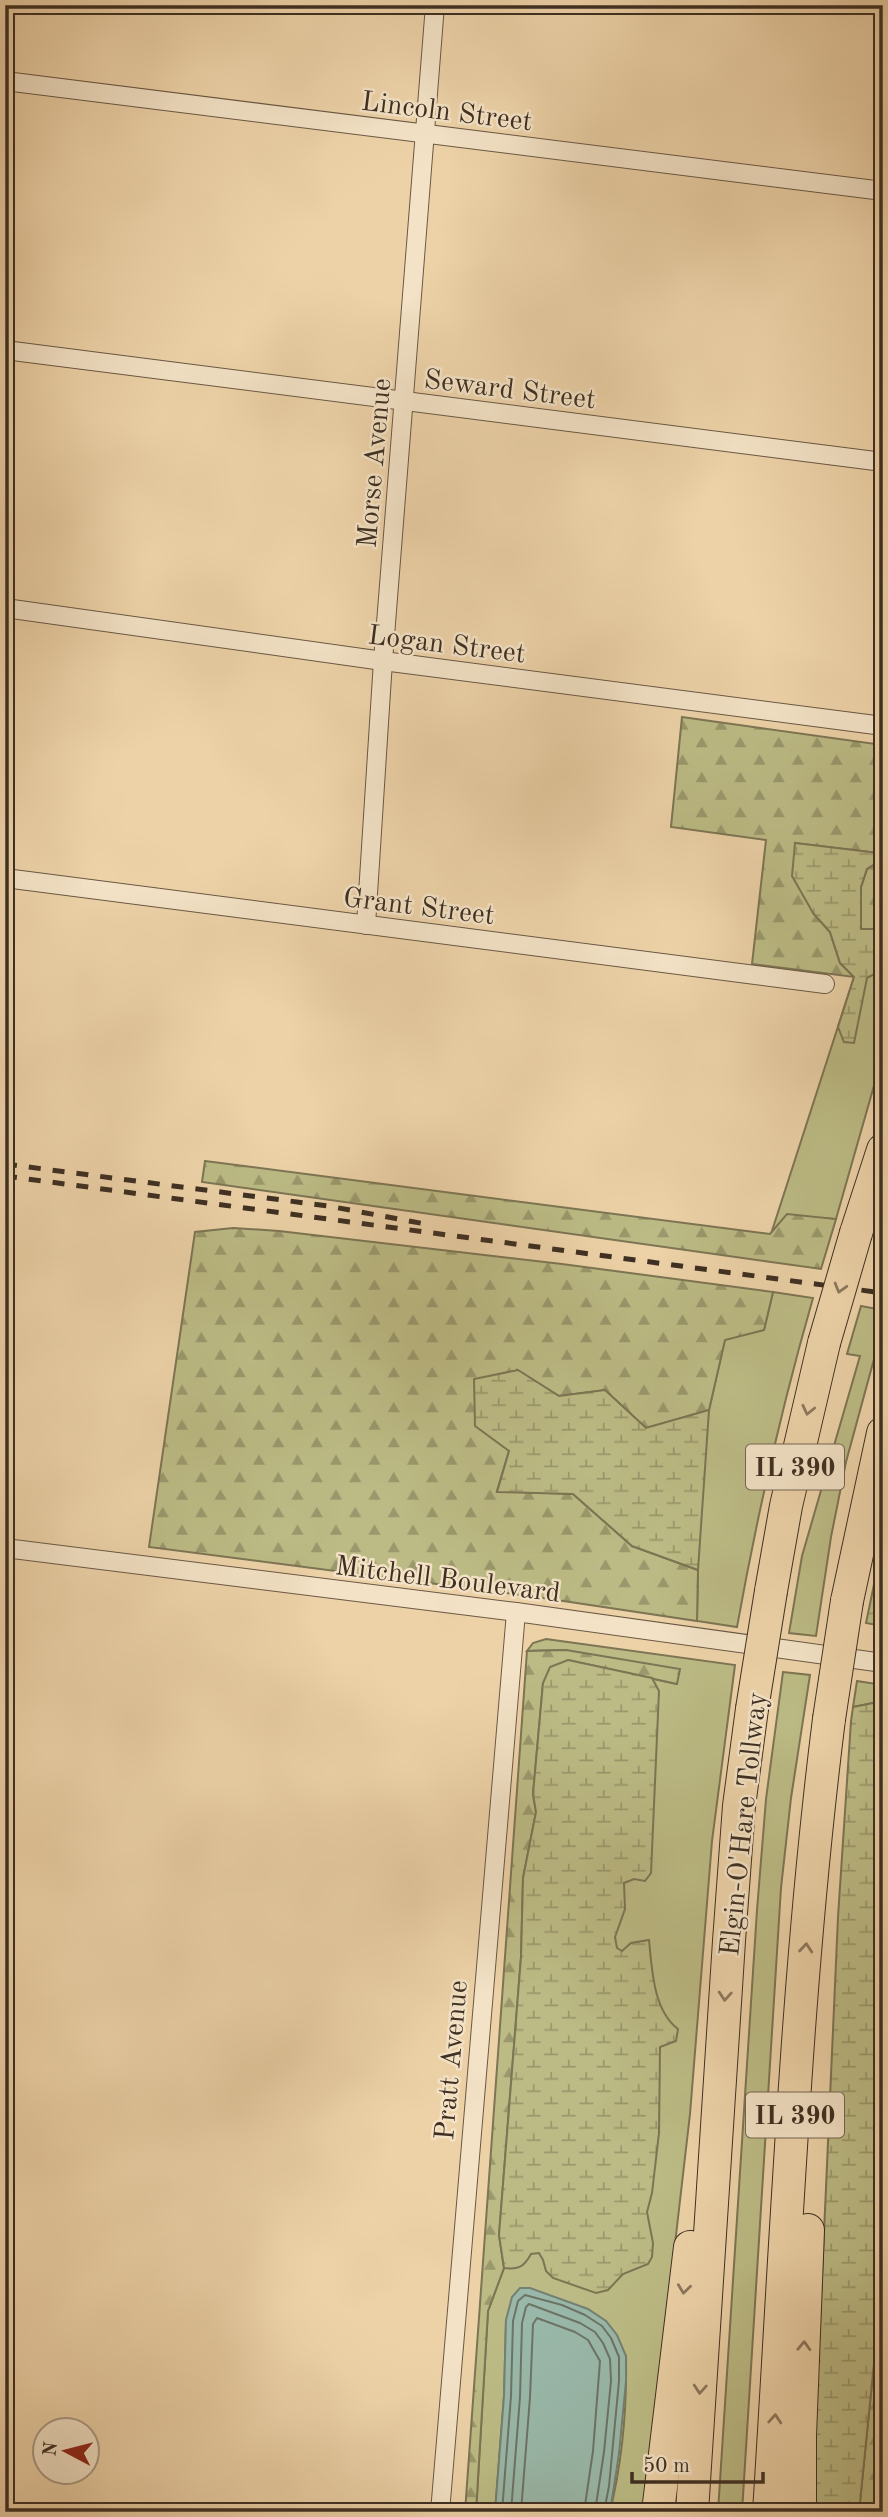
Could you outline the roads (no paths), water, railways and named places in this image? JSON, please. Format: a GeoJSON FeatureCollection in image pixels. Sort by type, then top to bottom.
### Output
{"type":"FeatureCollection","features":[{"type":"Feature","properties":{"kind":"highway","name":"Elgin-O'Hare Tollway"},"geometry":{"type":"LineString","coordinates":[[692,2512],[739,1807],[752,1709],[786,1506],[824,1343],[883,1150]]}},
{"type":"Feature","properties":{"kind":"highway","name":"IL 390"},"geometry":{"type":"LineString","coordinates":[[769,2512],[803,1983],[817,1816],[847,1601],[883,1433]]}},
{"type":"Feature","properties":{"kind":"highway"},"geometry":{"type":"LineString","coordinates":[[800,2512],[811,2103],[803,1983]]}},
{"type":"Feature","properties":{"kind":"highway"},"geometry":{"type":"LineString","coordinates":[[658,2512],[687,2263],[722,2052]]}},
{"type":"Feature","properties":{"kind":"street","name":"Morse Avenue"},"geometry":{"type":"LineString","coordinates":[[366,925],[383,662],[435,5]]}},
{"type":"Feature","properties":{"kind":"street","name":"Lincoln Street"},"geometry":{"type":"LineString","coordinates":[[5,80],[883,191]]}},
{"type":"Feature","properties":{"kind":"street","name":"Seward Street"},"geometry":{"type":"LineString","coordinates":[[5,350],[883,462]]}},
{"type":"Feature","properties":{"kind":"street","name":"Logan Street"},"geometry":{"type":"LineString","coordinates":[[5,608],[383,662],[883,726]]}},
{"type":"Feature","properties":{"kind":"street","name":"Grant Street"},"geometry":{"type":"LineString","coordinates":[[5,878],[825,984]]}},
{"type":"Feature","properties":{"kind":"street","name":"Mitchell Boulevard"},"geometry":{"type":"LineString","coordinates":[[5,1548],[516,1612],[883,1663]]}},
{"type":"Feature","properties":{"kind":"street","name":"Pratt Avenue"},"geometry":{"type":"LineString","coordinates":[[440,2512],[516,1612]]}},
{"type":"Feature","properties":{"kind":"water"},"geometry":{"type":"Polygon","coordinates":[[[520,2288],[530,2288],[588,2309],[606,2321],[617,2335],[626,2356],[619,2454],[610,2512],[495,2512],[504,2396],[506,2320],[512,2297],[520,2288]]]}},
{"type":"Feature","properties":{"kind":"railway"},"geometry":{"type":"LineString","coordinates":[[5,1164],[328,1206],[431,1225]]}},
{"type":"Feature","properties":{"kind":"railway"},"geometry":{"type":"LineString","coordinates":[[5,1176],[883,1293]]}}]}
